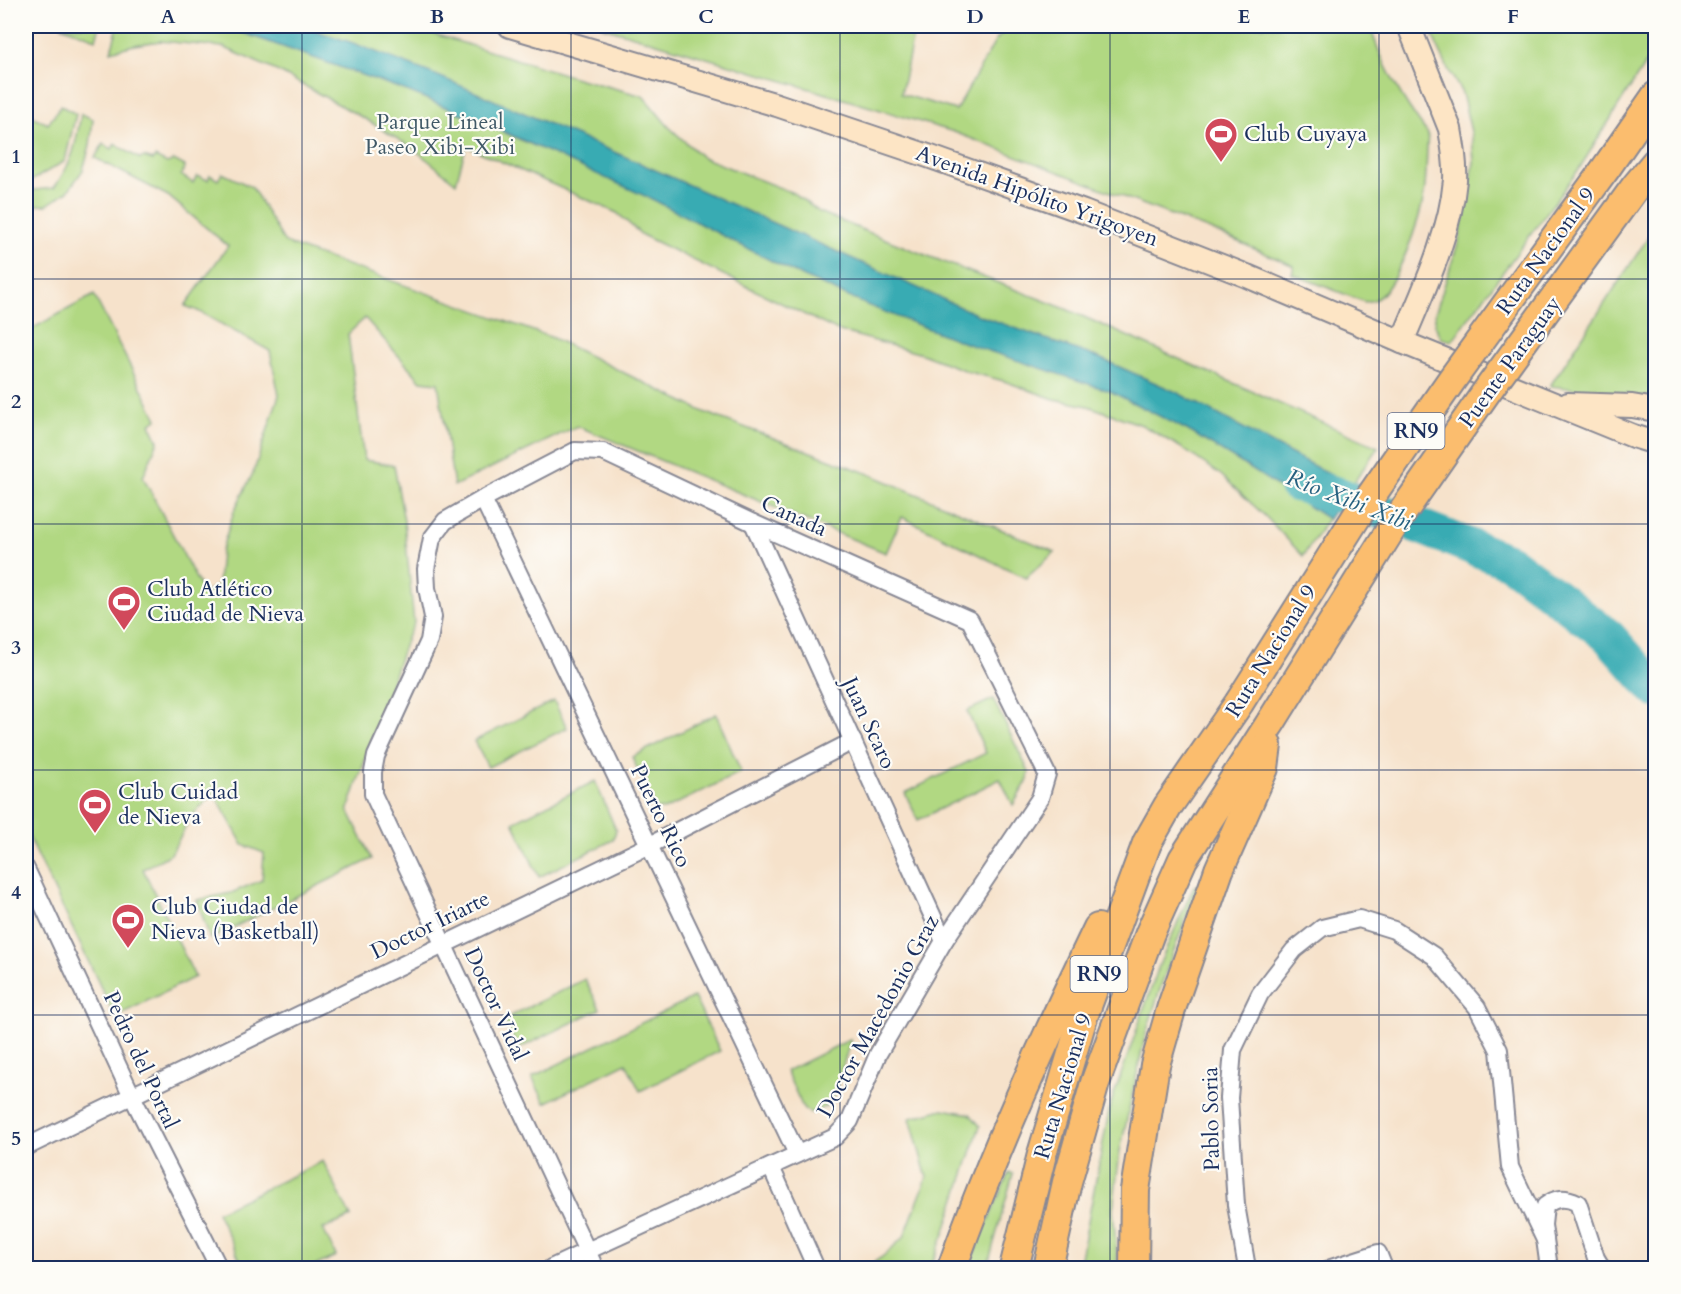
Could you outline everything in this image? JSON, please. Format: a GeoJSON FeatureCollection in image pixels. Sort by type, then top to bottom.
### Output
{"type":"FeatureCollection","features":[{"type":"Feature","properties":{"kind":"highway"},"geometry":{"type":"LineString","coordinates":[[1635,125],[1656,76]]}},
{"type":"Feature","properties":{"kind":"highway","name":"Ruta Nacional 9"},"geometry":{"type":"LineString","coordinates":[[1014,1269],[1045,1144],[1083,1017],[1147,843],[1168,806],[1239,703],[1357,516],[1453,378],[1656,96]]}},
{"type":"Feature","properties":{"kind":"highway","name":"Puente Paraguay"},"geometry":{"type":"LineString","coordinates":[[1271,722],[1393,526],[1488,391],[1649,171]]}},
{"type":"Feature","properties":{"kind":"highway"},"geometry":{"type":"LineString","coordinates":[[1134,1269],[1135,1190],[1155,1065],[1172,1006],[1219,870],[1264,768],[1271,722]]}},
{"type":"Feature","properties":{"kind":"highway","name":"Ruta Nacional 9"},"geometry":{"type":"LineString","coordinates":[[1048,1269],[1067,1182],[1095,1083],[1150,933],[1183,859],[1271,722]]}},
{"type":"Feature","properties":{"kind":"highway"},"geometry":{"type":"LineString","coordinates":[[952,1269],[1059,1010],[1099,926],[1147,843]]}},
{"type":"Feature","properties":{"kind":"main road","name":"Avenida Hipólito Yrigoyen"},"geometry":{"type":"LineString","coordinates":[[510,26],[777,105],[928,156],[1177,248],[1402,342],[1633,436],[1656,443]]}},
{"type":"Feature","properties":{"kind":"main road"},"geometry":{"type":"LineString","coordinates":[[1402,342],[1432,267],[1452,201],[1455,178],[1450,129],[1409,26]]}},
{"type":"Feature","properties":{"kind":"main road"},"geometry":{"type":"LineString","coordinates":[[1552,403],[1632,406],[1656,410]]}},
{"type":"Feature","properties":{"kind":"street","name":"Canada"},"geometry":{"type":"LineString","coordinates":[[445,521],[575,451],[603,452],[753,523],[970,620],[1047,774]]}},
{"type":"Feature","properties":{"kind":"street","name":"Puerto Rico"},"geometry":{"type":"LineString","coordinates":[[483,499],[797,1154]]}},
{"type":"Feature","properties":{"kind":"street","name":"Doctor Vidal"},"geometry":{"type":"LineString","coordinates":[[445,521],[432,538],[426,569],[433,617],[429,641],[376,756],[373,772],[374,794],[595,1269]]}},
{"type":"Feature","properties":{"kind":"street","name":"Juan Scaro"},"geometry":{"type":"LineString","coordinates":[[753,523],[944,941]]}},
{"type":"Feature","properties":{"kind":"street","name":"Doctor Iriarte"},"geometry":{"type":"LineString","coordinates":[[26,1147],[443,943],[650,845],[853,741]]}},
{"type":"Feature","properties":{"kind":"street","name":"Doctor Macedonio Graz"},"geometry":{"type":"LineString","coordinates":[[551,1269],[835,1137],[850,1121],[878,1054],[944,941],[1040,798],[1047,774]]}},
{"type":"Feature","properties":{"kind":"street","name":"Pedro del Portal"},"geometry":{"type":"LineString","coordinates":[[26,869],[132,1095],[219,1269]]}},
{"type":"Feature","properties":{"kind":"street","name":"Pablo Soria"},"geometry":{"type":"LineString","coordinates":[[1247,1269],[1236,1205],[1229,1098],[1233,1050],[1260,994],[1294,950],[1322,928],[1359,919],[1394,930],[1434,956],[1478,1007],[1499,1050],[1510,1167],[1545,1240]]}},
{"type":"Feature","properties":{"kind":"street"},"geometry":{"type":"LineString","coordinates":[[771,1167],[816,1269]]}},
{"type":"Feature","properties":{"kind":"street"},"geometry":{"type":"LineString","coordinates":[[1549,1269],[1543,1225],[1545,1206],[1552,1200],[1562,1198],[1578,1203],[1596,1258],[1602,1269]]}},
{"type":"Feature","properties":{"kind":"street"},"geometry":{"type":"LineString","coordinates":[[1331,1269],[1381,1261]]}},
{"type":"Feature","properties":{"kind":"green space"},"geometry":{"type":"Polygon","coordinates":[[[61,26],[100,26],[96,39],[61,26]]]}},
{"type":"Feature","properties":{"kind":"green space","name":"Parque Lineal Paseo Xibi-Xibi"},"geometry":{"type":"Polygon","coordinates":[[[118,26],[224,26],[410,92],[590,170],[654,200],[791,271],[867,305],[968,344],[1110,391],[1187,430],[1328,519],[1303,556],[1221,475],[1142,425],[1088,406],[1054,399],[1004,381],[969,372],[922,354],[836,330],[642,235],[617,213],[466,146],[456,183],[414,149],[367,120],[281,73],[223,47],[160,41],[111,51],[118,26]]]}},
{"type":"Feature","properties":{"kind":"green space","name":"Parque Lineal Paseo Xibi-Xibi"},"geometry":{"type":"Polygon","coordinates":[[[301,26],[408,26],[643,96],[669,127],[702,157],[793,193],[821,213],[1066,309],[1378,447],[1353,484],[1325,472],[1176,392],[1099,358],[978,315],[644,165],[438,76],[301,26]]]}},
{"type":"Feature","properties":{"kind":"green space","name":"Club Cuyaya"},"geometry":{"type":"Polygon","coordinates":[[[600,26],[915,26],[901,94],[956,110],[996,40],[1010,26],[1370,26],[1394,82],[1428,134],[1422,205],[1413,236],[1391,283],[1374,300],[1365,302],[1292,274],[1294,266],[1223,235],[954,132],[600,26]]]}},
{"type":"Feature","properties":{"kind":"green space"},"geometry":{"type":"Polygon","coordinates":[[[1428,26],[1655,26],[1655,48],[1579,169],[1452,341],[1441,338],[1435,325],[1435,314],[1459,240],[1474,162],[1472,136],[1462,93],[1428,26]]]}},
{"type":"Feature","properties":{"kind":"green space"},"geometry":{"type":"Polygon","coordinates":[[[61,106],[76,114],[65,161],[26,184],[26,113],[48,124],[61,106]]]}},
{"type":"Feature","properties":{"kind":"green space"},"geometry":{"type":"Polygon","coordinates":[[[81,114],[93,119],[90,145],[83,170],[68,191],[47,205],[26,206],[26,191],[54,188],[61,178],[73,153],[81,114]]]}},
{"type":"Feature","properties":{"kind":"green space"},"geometry":{"type":"Polygon","coordinates":[[[103,144],[112,149],[115,144],[140,159],[144,157],[153,160],[155,157],[167,163],[174,160],[185,166],[181,175],[193,183],[197,176],[208,180],[210,175],[218,180],[222,173],[252,187],[285,243],[553,338],[704,412],[869,474],[1055,552],[1026,578],[902,517],[886,553],[577,426],[454,486],[438,383],[421,381],[365,318],[348,334],[364,460],[394,465],[404,521],[414,623],[406,640],[348,810],[372,859],[210,939],[197,900],[231,893],[262,880],[264,853],[243,845],[214,793],[191,817],[171,854],[143,869],[195,977],[115,1017],[26,831],[26,332],[94,295],[157,419],[150,424],[158,441],[143,477],[204,594],[218,585],[221,552],[234,511],[254,471],[279,395],[270,351],[185,306],[228,246],[168,196],[95,158],[103,144]]]}},
{"type":"Feature","properties":{"kind":"green space"},"geometry":{"type":"Polygon","coordinates":[[[1655,227],[1655,399],[1550,386],[1655,227]]]}},
{"type":"Feature","properties":{"kind":"green space"},"geometry":{"type":"Polygon","coordinates":[[[993,699],[1029,772],[1028,780],[1013,805],[1000,779],[918,820],[905,793],[986,753],[967,711],[993,699]]]}},
{"type":"Feature","properties":{"kind":"green space"},"geometry":{"type":"Polygon","coordinates":[[[554,701],[567,728],[488,767],[474,741],[554,701]]]}},
{"type":"Feature","properties":{"kind":"green space"},"geometry":{"type":"Polygon","coordinates":[[[716,714],[741,772],[664,810],[655,808],[632,757],[716,714]]]}},
{"type":"Feature","properties":{"kind":"green space"},"geometry":{"type":"Polygon","coordinates":[[[595,781],[616,830],[613,840],[539,877],[513,822],[595,781]]]}},
{"type":"Feature","properties":{"kind":"green space"},"geometry":{"type":"Polygon","coordinates":[[[1198,885],[1145,1037],[1120,1151],[1113,1210],[1118,1268],[1079,1268],[1110,1106],[1160,963],[1194,886],[1198,885]]]}},
{"type":"Feature","properties":{"kind":"green space"},"geometry":{"type":"Polygon","coordinates":[[[585,979],[600,1009],[518,1049],[504,1019],[585,979]]]}},
{"type":"Feature","properties":{"kind":"green space"},"geometry":{"type":"Polygon","coordinates":[[[694,997],[720,1051],[640,1091],[626,1063],[545,1103],[532,1077],[694,997]]]}},
{"type":"Feature","properties":{"kind":"green space"},"geometry":{"type":"Polygon","coordinates":[[[851,1039],[834,1096],[826,1106],[812,1113],[804,1110],[786,1071],[851,1039]]]}},
{"type":"Feature","properties":{"kind":"green space"},"geometry":{"type":"Polygon","coordinates":[[[943,1109],[970,1114],[980,1126],[944,1234],[930,1268],[865,1268],[882,1257],[904,1237],[927,1178],[910,1118],[943,1109]]]}},
{"type":"Feature","properties":{"kind":"green space"},"geometry":{"type":"Polygon","coordinates":[[[323,1161],[351,1217],[323,1229],[336,1256],[311,1268],[244,1268],[217,1212],[323,1161]]]}},
{"type":"Feature","properties":{"kind":"green space"},"geometry":{"type":"Polygon","coordinates":[[[1009,1172],[1013,1174],[987,1268],[968,1268],[1009,1172]]]}},
{"type":"Feature","properties":{"kind":"water"},"geometry":{"type":"Polygon","coordinates":[[[224,26],[301,26],[438,76],[644,165],[978,315],[1099,358],[1176,392],[1325,472],[1353,484],[1328,519],[1187,430],[1110,391],[968,344],[867,305],[791,271],[654,200],[498,129],[410,92],[224,26]]]}},
{"type":"Feature","properties":{"kind":"waterway","name":"Río Xibi Xibi"},"geometry":{"type":"LineString","coordinates":[[1296,484],[1339,495],[1510,562],[1608,636],[1656,690]]}},
{"type":"Feature","properties":{"kind":"place","name":"Club Cuyaya"},"geometry":{"type":"Point","coordinates":[1221,163]}},
{"type":"Feature","properties":{"kind":"place","name":"Club Atlético Ciudad de Nieva"},"geometry":{"type":"Point","coordinates":[124,631]}},
{"type":"Feature","properties":{"kind":"place","name":"Club Cuidad de Nieva"},"geometry":{"type":"Point","coordinates":[95,834]}},
{"type":"Feature","properties":{"kind":"place","name":"Club Ciudad de Nieva (Basketball)"},"geometry":{"type":"Point","coordinates":[128,949]}}]}
